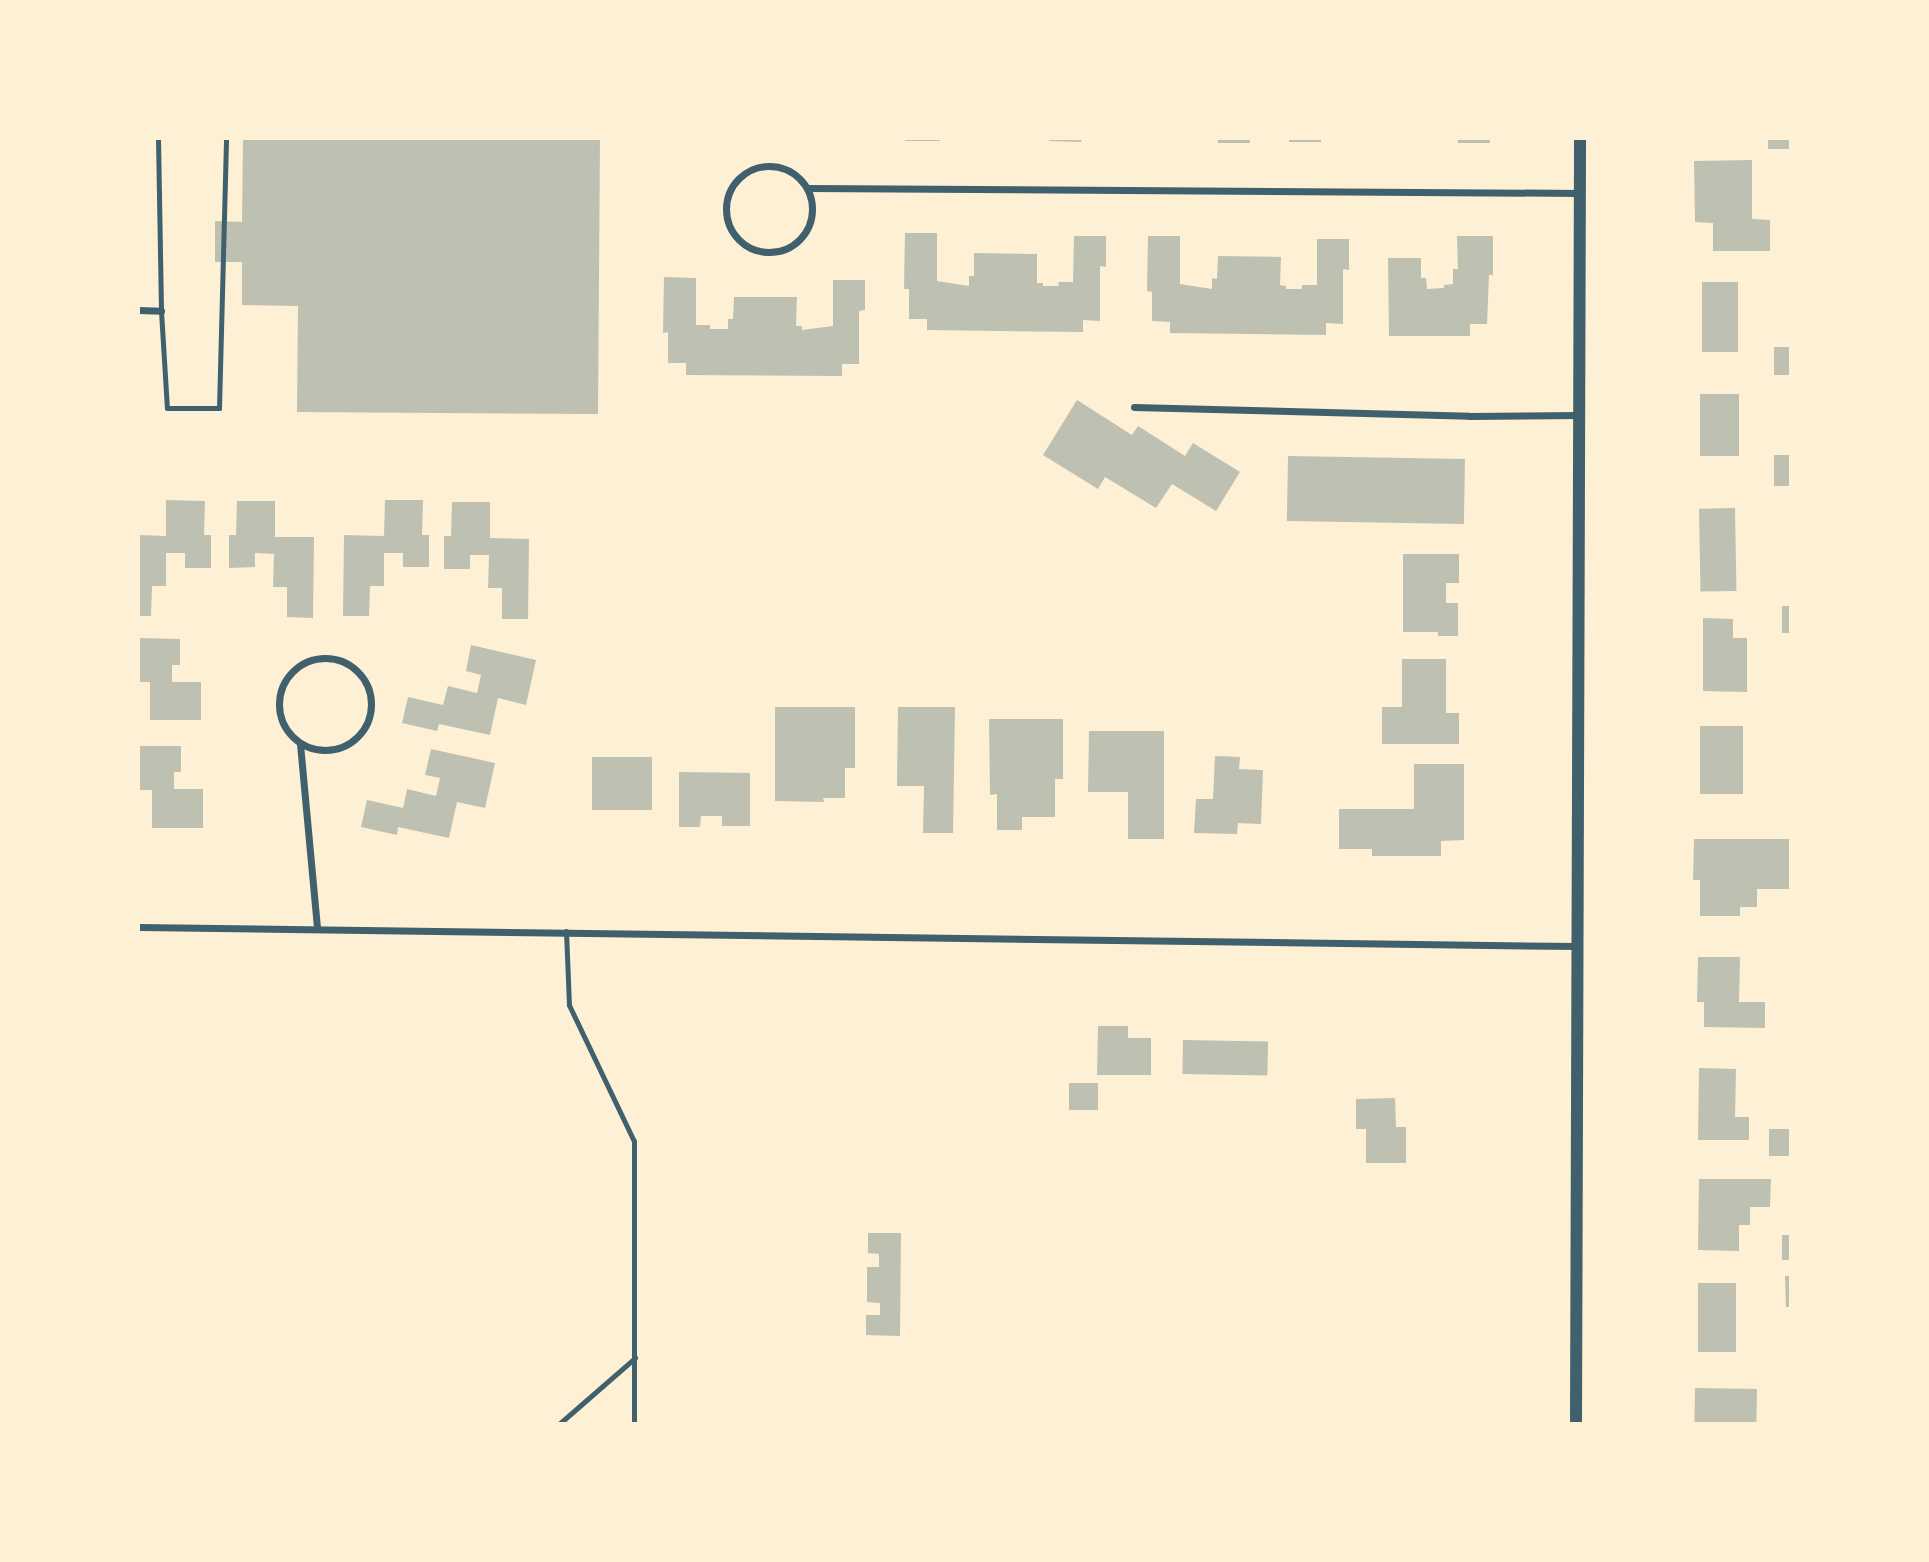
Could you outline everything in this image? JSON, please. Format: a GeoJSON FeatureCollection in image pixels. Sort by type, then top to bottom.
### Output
{"type":"FeatureCollection","features":[{"type":"Feature","properties":{"kind":"street"},"geometry":{"type":"LineString","coordinates":[[1576,1424],[1580,138]]}},
{"type":"Feature","properties":{"kind":"street"},"geometry":{"type":"LineString","coordinates":[[808,188],[813,211],[807,232],[790,248],[767,253],[746,247],[730,230],[725,208],[732,186],[748,170],[771,165],[793,172],[808,188],[1580,193]]}},
{"type":"Feature","properties":{"kind":"street"},"geometry":{"type":"LineString","coordinates":[[138,310],[161,311]]}},
{"type":"Feature","properties":{"kind":"street"},"geometry":{"type":"LineString","coordinates":[[1134,407],[1580,415]]}},
{"type":"Feature","properties":{"kind":"street"},"geometry":{"type":"LineString","coordinates":[[299,744],[323,751],[347,745],[365,729],[372,705],[366,682],[350,664],[326,656],[302,662],[285,679],[278,702],[283,726],[299,744],[317,928]]}},
{"type":"Feature","properties":{"kind":"street"},"geometry":{"type":"LineString","coordinates":[[138,927],[566,930],[1578,946]]}},
{"type":"Feature","properties":{"kind":"lane"},"geometry":{"type":"LineString","coordinates":[[158,138],[161,311],[167,408],[219,408],[226,138]]}},
{"type":"Feature","properties":{"kind":"lane"},"geometry":{"type":"LineString","coordinates":[[566,930],[569,1005],[634,1141],[634,1424]]}},
{"type":"Feature","properties":{"kind":"lane"},"geometry":{"type":"LineString","coordinates":[[559,1424],[635,1358]]}},
{"type":"Feature","properties":{"kind":"building"},"geometry":{"type":"Polygon","coordinates":[[[243,138],[600,138],[598,414],[297,412],[298,306],[242,305],[242,262],[215,262],[215,221],[242,222],[243,138]]]}},
{"type":"Feature","properties":{"kind":"building"},"geometry":{"type":"Polygon","coordinates":[[[905,138],[940,138],[940,141],[905,141],[905,138]]]}},
{"type":"Feature","properties":{"kind":"building"},"geometry":{"type":"Polygon","coordinates":[[[1049,138],[1082,138],[1081,142],[1049,141],[1049,138]]]}},
{"type":"Feature","properties":{"kind":"building"},"geometry":{"type":"Polygon","coordinates":[[[1218,138],[1250,138],[1250,143],[1218,143],[1218,138]]]}},
{"type":"Feature","properties":{"kind":"building"},"geometry":{"type":"Polygon","coordinates":[[[1289,138],[1321,138],[1321,142],[1289,142],[1289,138]]]}},
{"type":"Feature","properties":{"kind":"building"},"geometry":{"type":"Polygon","coordinates":[[[1458,138],[1490,138],[1490,143],[1458,143],[1458,138]]]}},
{"type":"Feature","properties":{"kind":"building"},"geometry":{"type":"Polygon","coordinates":[[[1768,138],[1791,138],[1791,149],[1768,149],[1768,138]]]}},
{"type":"Feature","properties":{"kind":"building"},"geometry":{"type":"Polygon","coordinates":[[[1752,160],[1752,219],[1770,220],[1770,251],[1713,251],[1713,223],[1695,222],[1694,161],[1752,160]]]}},
{"type":"Feature","properties":{"kind":"building"},"geometry":{"type":"Polygon","coordinates":[[[905,233],[937,233],[937,281],[969,286],[969,276],[974,276],[974,253],[1037,254],[1037,283],[1043,283],[1043,286],[1059,286],[1058,282],[1073,282],[1074,236],[1106,236],[1106,267],[1100,266],[1100,321],[1083,320],[1083,332],[927,330],[927,319],[909,319],[909,289],[904,289],[905,233]]]}},
{"type":"Feature","properties":{"kind":"building"},"geometry":{"type":"Polygon","coordinates":[[[1148,236],[1180,236],[1180,284],[1212,289],[1212,278],[1217,279],[1218,256],[1281,257],[1280,285],[1286,286],[1286,289],[1302,289],[1302,285],[1317,285],[1317,239],[1349,239],[1349,270],[1343,269],[1343,324],[1326,323],[1326,335],[1170,333],[1170,322],[1152,321],[1152,292],[1147,291],[1148,236]]]}},
{"type":"Feature","properties":{"kind":"building"},"geometry":{"type":"Polygon","coordinates":[[[1457,236],[1493,236],[1493,275],[1489,275],[1487,324],[1470,324],[1470,336],[1389,336],[1388,258],[1421,258],[1421,278],[1426,278],[1427,289],[1444,288],[1444,285],[1453,284],[1453,269],[1458,269],[1457,236]]]}},
{"type":"Feature","properties":{"kind":"building"},"geometry":{"type":"Polygon","coordinates":[[[664,277],[696,278],[696,325],[710,325],[710,329],[728,329],[728,319],[733,319],[734,297],[797,297],[796,326],[802,326],[802,330],[833,326],[833,280],[865,280],[865,310],[859,311],[859,364],[842,364],[842,376],[686,375],[686,363],[668,363],[668,332],[663,333],[664,277]]]}},
{"type":"Feature","properties":{"kind":"building"},"geometry":{"type":"Polygon","coordinates":[[[1702,282],[1738,282],[1738,352],[1702,352],[1702,282]]]}},
{"type":"Feature","properties":{"kind":"building"},"geometry":{"type":"Polygon","coordinates":[[[1774,347],[1791,347],[1791,375],[1774,375],[1774,347]]]}},
{"type":"Feature","properties":{"kind":"building"},"geometry":{"type":"Polygon","coordinates":[[[1700,394],[1739,394],[1739,456],[1700,456],[1700,394]]]}},
{"type":"Feature","properties":{"kind":"building"},"geometry":{"type":"Polygon","coordinates":[[[1077,400],[1132,435],[1138,426],[1185,456],[1193,443],[1240,472],[1216,511],[1172,484],[1156,508],[1105,477],[1098,489],[1043,455],[1077,400]]]}},
{"type":"Feature","properties":{"kind":"building"},"geometry":{"type":"Polygon","coordinates":[[[1774,455],[1791,455],[1791,486],[1774,486],[1774,455]]]}},
{"type":"Feature","properties":{"kind":"building"},"geometry":{"type":"Polygon","coordinates":[[[1288,456],[1465,459],[1464,524],[1287,521],[1288,456]]]}},
{"type":"Feature","properties":{"kind":"building"},"geometry":{"type":"Polygon","coordinates":[[[166,500],[205,501],[204,535],[211,535],[211,568],[185,568],[185,553],[166,553],[166,586],[152,586],[151,616],[138,616],[138,535],[166,536],[166,500]]]}},
{"type":"Feature","properties":{"kind":"building"},"geometry":{"type":"Polygon","coordinates":[[[385,500],[423,500],[422,535],[429,535],[429,567],[403,567],[403,553],[384,553],[384,586],[370,586],[369,616],[343,616],[344,535],[384,536],[385,500]]]}},
{"type":"Feature","properties":{"kind":"building"},"geometry":{"type":"Polygon","coordinates":[[[237,501],[275,501],[275,537],[314,537],[313,618],[287,617],[287,587],[273,587],[274,554],[255,553],[255,567],[229,568],[229,535],[236,535],[237,501]]]}},
{"type":"Feature","properties":{"kind":"building"},"geometry":{"type":"Polygon","coordinates":[[[452,502],[490,502],[490,538],[529,539],[528,619],[502,619],[502,588],[488,588],[489,555],[470,555],[470,569],[444,569],[444,536],[451,536],[452,502]]]}},
{"type":"Feature","properties":{"kind":"building"},"geometry":{"type":"Polygon","coordinates":[[[1735,508],[1736,591],[1700,592],[1699,509],[1735,508]]]}},
{"type":"Feature","properties":{"kind":"building"},"geometry":{"type":"Polygon","coordinates":[[[1403,554],[1459,554],[1459,583],[1446,583],[1446,603],[1458,603],[1458,636],[1438,636],[1438,632],[1403,632],[1403,554]]]}},
{"type":"Feature","properties":{"kind":"building"},"geometry":{"type":"Polygon","coordinates":[[[1782,606],[1791,606],[1791,633],[1782,633],[1782,606]]]}},
{"type":"Feature","properties":{"kind":"building"},"geometry":{"type":"Polygon","coordinates":[[[1703,618],[1733,619],[1733,638],[1747,638],[1747,692],[1703,691],[1703,618]]]}},
{"type":"Feature","properties":{"kind":"building"},"geometry":{"type":"Polygon","coordinates":[[[138,638],[180,639],[180,665],[172,665],[172,682],[201,682],[201,720],[150,720],[150,682],[138,682],[138,638]]]}},
{"type":"Feature","properties":{"kind":"building"},"geometry":{"type":"Polygon","coordinates":[[[471,645],[536,660],[526,705],[498,698],[490,735],[439,724],[437,731],[402,723],[408,697],[443,705],[448,686],[477,693],[481,675],[466,671],[471,645]]]}},
{"type":"Feature","properties":{"kind":"building"},"geometry":{"type":"Polygon","coordinates":[[[1402,659],[1446,659],[1446,713],[1459,713],[1459,744],[1382,744],[1382,707],[1402,707],[1402,659]]]}},
{"type":"Feature","properties":{"kind":"building"},"geometry":{"type":"Polygon","coordinates":[[[775,707],[855,707],[855,768],[845,768],[845,798],[823,798],[824,802],[775,801],[775,707]]]}},
{"type":"Feature","properties":{"kind":"building"},"geometry":{"type":"Polygon","coordinates":[[[898,707],[955,707],[953,833],[923,833],[924,786],[897,786],[898,707]]]}},
{"type":"Feature","properties":{"kind":"building"},"geometry":{"type":"Polygon","coordinates":[[[989,719],[1063,719],[1063,779],[1055,779],[1055,817],[1022,817],[1022,830],[997,830],[997,794],[990,795],[989,719]]]}},
{"type":"Feature","properties":{"kind":"building"},"geometry":{"type":"Polygon","coordinates":[[[1700,726],[1743,726],[1743,794],[1700,794],[1700,726]]]}},
{"type":"Feature","properties":{"kind":"building"},"geometry":{"type":"Polygon","coordinates":[[[1089,731],[1164,731],[1164,839],[1128,839],[1128,792],[1088,792],[1089,731]]]}},
{"type":"Feature","properties":{"kind":"building"},"geometry":{"type":"Polygon","coordinates":[[[138,746],[181,746],[181,772],[174,772],[174,789],[203,789],[203,828],[152,828],[152,790],[138,790],[138,746]]]}},
{"type":"Feature","properties":{"kind":"building"},"geometry":{"type":"Polygon","coordinates":[[[431,749],[495,763],[485,808],[457,802],[449,838],[398,827],[397,835],[361,827],[367,800],[403,808],[407,789],[436,796],[440,778],[425,775],[431,749]]]}},
{"type":"Feature","properties":{"kind":"building"},"geometry":{"type":"Polygon","coordinates":[[[1215,756],[1240,757],[1239,769],[1263,770],[1261,824],[1238,823],[1237,834],[1194,833],[1196,799],[1213,799],[1215,756]]]}},
{"type":"Feature","properties":{"kind":"building"},"geometry":{"type":"Polygon","coordinates":[[[592,757],[652,757],[652,810],[592,810],[592,757]]]}},
{"type":"Feature","properties":{"kind":"building"},"geometry":{"type":"Polygon","coordinates":[[[1414,764],[1464,764],[1464,840],[1441,841],[1441,856],[1372,856],[1372,849],[1339,849],[1339,809],[1414,809],[1414,764]]]}},
{"type":"Feature","properties":{"kind":"building"},"geometry":{"type":"Polygon","coordinates":[[[679,772],[750,773],[750,826],[722,826],[722,816],[701,816],[700,827],[679,827],[679,772]]]}},
{"type":"Feature","properties":{"kind":"building"},"geometry":{"type":"Polygon","coordinates":[[[1694,839],[1791,839],[1791,889],[1757,889],[1757,907],[1740,907],[1740,916],[1700,916],[1700,880],[1693,880],[1694,839]]]}},
{"type":"Feature","properties":{"kind":"building"},"geometry":{"type":"Polygon","coordinates":[[[1698,957],[1740,957],[1739,1002],[1765,1002],[1765,1028],[1704,1027],[1704,1002],[1697,1002],[1698,957]]]}},
{"type":"Feature","properties":{"kind":"building"},"geometry":{"type":"Polygon","coordinates":[[[1098,1026],[1128,1026],[1128,1038],[1151,1038],[1151,1075],[1097,1075],[1098,1026]]]}},
{"type":"Feature","properties":{"kind":"building"},"geometry":{"type":"Polygon","coordinates":[[[1183,1040],[1268,1041],[1267,1075],[1182,1074],[1183,1040]]]}},
{"type":"Feature","properties":{"kind":"building"},"geometry":{"type":"Polygon","coordinates":[[[1699,1068],[1736,1069],[1735,1117],[1749,1117],[1749,1140],[1698,1140],[1699,1068]]]}},
{"type":"Feature","properties":{"kind":"building"},"geometry":{"type":"Polygon","coordinates":[[[1069,1083],[1098,1083],[1098,1110],[1069,1110],[1069,1083]]]}},
{"type":"Feature","properties":{"kind":"building"},"geometry":{"type":"Polygon","coordinates":[[[1395,1098],[1396,1127],[1406,1127],[1406,1163],[1366,1163],[1366,1129],[1356,1129],[1356,1099],[1395,1098]]]}},
{"type":"Feature","properties":{"kind":"building"},"geometry":{"type":"Polygon","coordinates":[[[1769,1129],[1791,1129],[1791,1156],[1769,1156],[1769,1129]]]}},
{"type":"Feature","properties":{"kind":"building"},"geometry":{"type":"Polygon","coordinates":[[[1699,1179],[1771,1179],[1770,1207],[1750,1207],[1750,1225],[1739,1225],[1739,1251],[1698,1250],[1699,1179]]]}},
{"type":"Feature","properties":{"kind":"building"},"geometry":{"type":"Polygon","coordinates":[[[868,1233],[901,1233],[900,1336],[866,1335],[866,1315],[880,1315],[880,1303],[867,1302],[867,1267],[879,1267],[879,1254],[868,1253],[868,1233]]]}},
{"type":"Feature","properties":{"kind":"building"},"geometry":{"type":"Polygon","coordinates":[[[1782,1235],[1791,1235],[1791,1260],[1782,1260],[1782,1235]]]}},
{"type":"Feature","properties":{"kind":"building"},"geometry":{"type":"Polygon","coordinates":[[[1785,1276],[1791,1276],[1791,1307],[1786,1307],[1785,1276]]]}},
{"type":"Feature","properties":{"kind":"building"},"geometry":{"type":"Polygon","coordinates":[[[1698,1283],[1736,1283],[1736,1352],[1698,1352],[1698,1283]]]}},
{"type":"Feature","properties":{"kind":"building"},"geometry":{"type":"Polygon","coordinates":[[[1695,1388],[1757,1389],[1756,1424],[1694,1424],[1695,1388]]]}}]}
